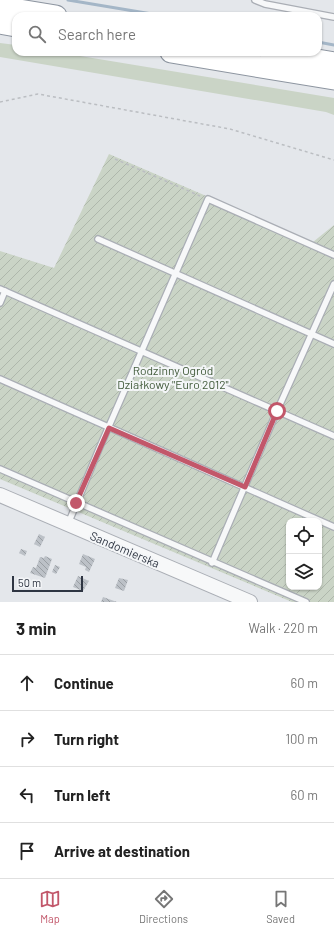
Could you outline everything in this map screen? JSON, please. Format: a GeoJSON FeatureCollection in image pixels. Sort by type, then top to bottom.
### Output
{"type":"FeatureCollection","features":[{"type":"Feature","properties":{"kind":"highway"},"geometry":{"type":"LineString","coordinates":[[0,7],[31,12]]}},
{"type":"Feature","properties":{"kind":"highway"},"geometry":{"type":"LineString","coordinates":[[0,23],[12,25]]}},
{"type":"Feature","properties":{"kind":"highway"},"geometry":{"type":"LineString","coordinates":[[195,56],[334,79]]}},
{"type":"Feature","properties":{"kind":"highway"},"geometry":{"type":"LineString","coordinates":[[293,56],[334,63]]}},
{"type":"Feature","properties":{"kind":"street","name":"Sandomierska"},"geometry":{"type":"LineString","coordinates":[[0,495],[250,602]]}},
{"type":"Feature","properties":{"kind":"lane"},"geometry":{"type":"LineString","coordinates":[[255,0],[265,4],[307,12]]}},
{"type":"Feature","properties":{"kind":"lane"},"geometry":{"type":"LineString","coordinates":[[322,15],[334,17]]}},
{"type":"Feature","properties":{"kind":"lane"},"geometry":{"type":"LineString","coordinates":[[68,524],[140,352],[208,199],[334,255]]}},
{"type":"Feature","properties":{"kind":"lane"},"geometry":{"type":"LineString","coordinates":[[98,239],[334,344]]}},
{"type":"Feature","properties":{"kind":"lane"},"geometry":{"type":"LineString","coordinates":[[212,562],[334,284]]}},
{"type":"Feature","properties":{"kind":"lane"},"geometry":{"type":"LineString","coordinates":[[0,303],[3,290],[140,352],[334,436]]}},
{"type":"Feature","properties":{"kind":"lane"},"geometry":{"type":"LineString","coordinates":[[0,379],[334,527]]}},
{"type":"Feature","properties":{"kind":"lane"},"geometry":{"type":"LineString","coordinates":[[0,469],[306,602]]}},
{"type":"Feature","properties":{"kind":"path"},"geometry":{"type":"LineString","coordinates":[[0,102],[38,94],[230,128],[334,160]]}},
{"type":"Feature","properties":{"kind":"path"},"geometry":{"type":"LineString","coordinates":[[115,160],[208,199]]}},
{"type":"Feature","properties":{"kind":"green space"},"geometry":{"type":"Polygon","coordinates":[[[0,43],[12,44],[12,56],[80,56],[334,98],[334,115],[326,112],[0,57],[0,43]]]}},
{"type":"Feature","properties":{"kind":"green space","name":"Rodzinny Ogród Działkowy \"Euro 2012\""},"geometry":{"type":"Polygon","coordinates":[[[109,154],[313,242],[334,225],[334,602],[292,602],[0,479],[0,251],[54,268],[109,154]]]}},
{"type":"Feature","properties":{"kind":"building"},"geometry":{"type":"Polygon","coordinates":[[[39,534],[45,537],[40,547],[34,544],[39,534]]]}},
{"type":"Feature","properties":{"kind":"building"},"geometry":{"type":"Polygon","coordinates":[[[21,549],[27,551],[25,556],[19,553],[21,549]]]}},
{"type":"Feature","properties":{"kind":"building"},"geometry":{"type":"Polygon","coordinates":[[[83,554],[95,559],[89,572],[85,570],[86,567],[79,564],[83,554]]]}},
{"type":"Feature","properties":{"kind":"building"},"geometry":{"type":"Polygon","coordinates":[[[45,556],[52,559],[45,578],[30,573],[33,567],[36,568],[40,557],[44,558],[45,556]]]}},
{"type":"Feature","properties":{"kind":"building"},"geometry":{"type":"Polygon","coordinates":[[[55,565],[60,567],[56,574],[52,572],[55,565]]]}},
{"type":"Feature","properties":{"kind":"building"},"geometry":{"type":"Polygon","coordinates":[[[78,576],[89,581],[83,591],[73,587],[78,576]]]}},
{"type":"Feature","properties":{"kind":"building"},"geometry":{"type":"Polygon","coordinates":[[[119,578],[128,580],[124,591],[115,588],[119,578]]]}},
{"type":"Feature","properties":{"kind":"building"},"geometry":{"type":"Polygon","coordinates":[[[103,597],[117,602],[101,602],[103,597]]]}},
{"type":"Feature","properties":{"kind":"waterway"},"geometry":{"type":"LineString","coordinates":[[68,0],[140,12]]}},
{"type":"Feature","properties":{"kind":"waterway"},"geometry":{"type":"LineString","coordinates":[[322,43],[334,45]]}},
{"type":"Feature","properties":{"kind":"route"},"geometry":{"type":"LineString","coordinates":[[76,503],[98,449],[109,428],[245,487],[277,411]]}}]}
